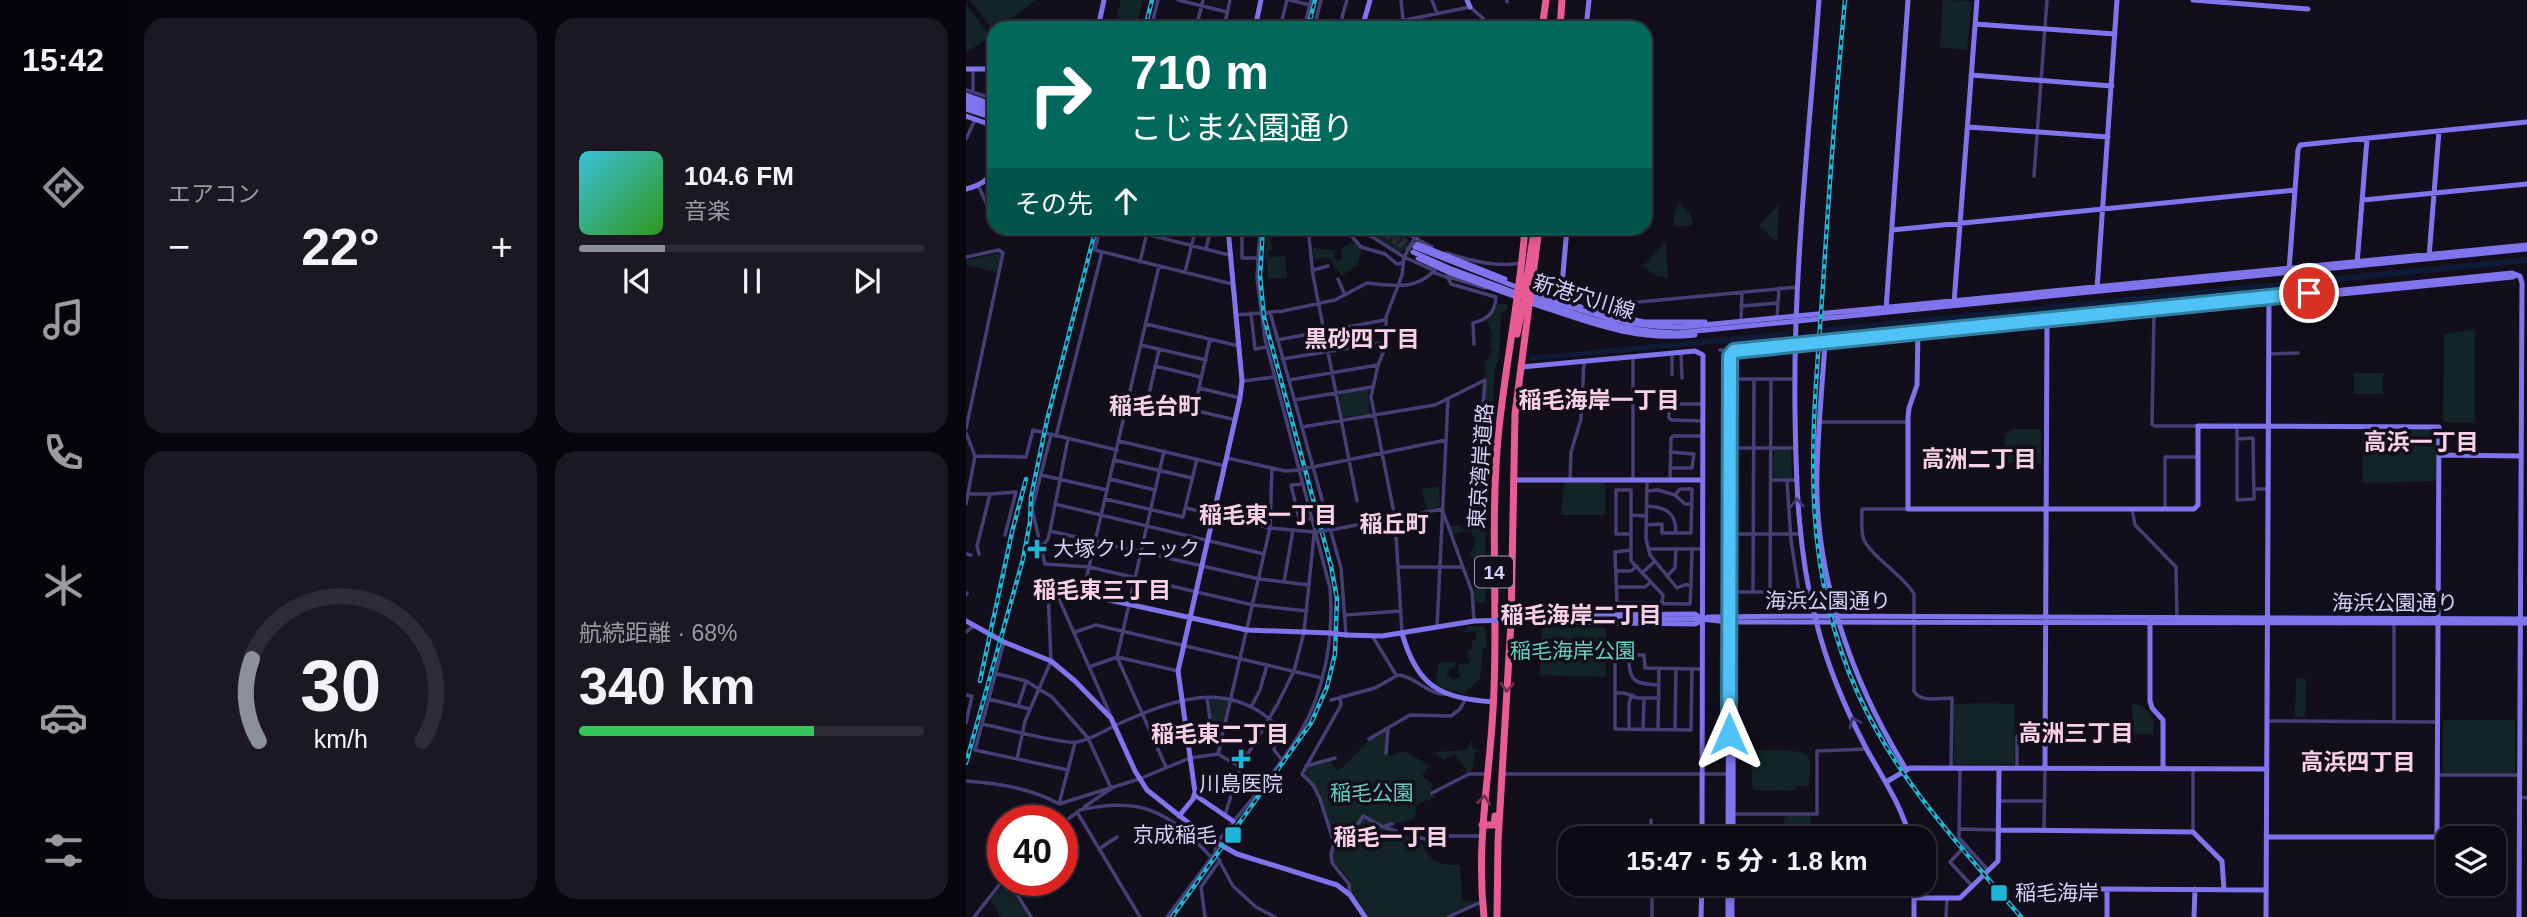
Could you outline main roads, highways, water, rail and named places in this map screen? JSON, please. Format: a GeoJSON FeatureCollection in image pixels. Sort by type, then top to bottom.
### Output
{"type":"FeatureCollection","features":[{"type":"Feature","properties":{"kind":"highway"},"geometry":{"type":"LineString","coordinates":[[1543,21],[1546,0]]}},
{"type":"Feature","properties":{"kind":"highway"},"geometry":{"type":"LineString","coordinates":[[1560,21],[1562,0]]}},
{"type":"Feature","properties":{"kind":"highway","name":"東京湾岸道路"},"geometry":{"type":"LineString","coordinates":[[1525,235],[1523,262],[1526,287]]}},
{"type":"Feature","properties":{"kind":"highway","name":"東京湾岸道路"},"geometry":{"type":"LineString","coordinates":[[1484,917],[1481,836],[1494,702],[1495,519],[1499,428],[1508,361],[1524,300],[1537,235]]}},
{"type":"Feature","properties":{"kind":"highway"},"geometry":{"type":"LineString","coordinates":[[1524,300],[1526,287]]}},
{"type":"Feature","properties":{"kind":"highway","name":"東京湾岸道路"},"geometry":{"type":"LineString","coordinates":[[1496,915],[1500,794],[1511,619],[1514,437],[1524,300]]}},
{"type":"Feature","properties":{"kind":"highway"},"geometry":{"type":"LineString","coordinates":[[1497,467],[1508,466],[1514,437]]}},
{"type":"Feature","properties":{"kind":"highway"},"geometry":{"type":"LineString","coordinates":[[1495,519],[1500,494],[1513,493]]}},
{"type":"Feature","properties":{"kind":"highway"},"geometry":{"type":"LineString","coordinates":[[1482,825],[1494,824],[1500,794]]}},
{"type":"Feature","properties":{"kind":"water"},"geometry":{"type":"Polygon","coordinates":[[[2527,257],[2527,263],[1821,333],[1822,328],[2527,257]]]}},
{"type":"Feature","properties":{"kind":"water"},"geometry":{"type":"Polygon","coordinates":[[[1790,331],[1789,337],[1530,361],[1530,356],[1790,331]]]}},
{"type":"Feature","properties":{"kind":"waterway"},"geometry":{"type":"LineString","coordinates":[[1810,332],[1822,330]]}},
{"type":"Feature","properties":{"kind":"tunnel"},"geometry":{"type":"LineString","coordinates":[[1385,235],[1413,252]]}},
{"type":"Feature","properties":{"kind":"tunnel"},"geometry":{"type":"LineString","coordinates":[[1395,235],[1415,247]]}},
{"type":"Feature","properties":{"kind":"railway"},"geometry":{"type":"LineString","coordinates":[[1147,21],[1152,0]]}},
{"type":"Feature","properties":{"kind":"railway"},"geometry":{"type":"LineString","coordinates":[[1310,21],[1315,0]]}},
{"type":"Feature","properties":{"kind":"railway"},"geometry":{"type":"LineString","coordinates":[[1845,0],[1830,178],[1813,442],[1817,544],[1825,594],[1839,645],[1859,696],[1892,757],[1932,812],[2021,917]]}},
{"type":"Feature","properties":{"kind":"railway"},"geometry":{"type":"LineString","coordinates":[[966,763],[1023,559],[1030,522],[1031,497],[1047,420],[1094,235]]}},
{"type":"Feature","properties":{"kind":"railway"},"geometry":{"type":"LineString","coordinates":[[1172,917],[1311,723],[1327,687],[1335,654],[1337,599],[1331,566],[1264,317],[1260,276],[1263,235]]}},
{"type":"Feature","properties":{"kind":"railway"},"geometry":{"type":"LineString","coordinates":[[980,681],[1026,479]]}},
{"type":"Feature","properties":{"kind":"place","name":"大塚クリニック"},"geometry":{"type":"Point","coordinates":[1037,549]}},
{"type":"Feature","properties":{"kind":"place","name":"川島医院"},"geometry":{"type":"Point","coordinates":[1241,759]}},
{"type":"Feature","properties":{"kind":"place","name":"京成稲毛"},"geometry":{"type":"Point","coordinates":[1233,835]}},
{"type":"Feature","properties":{"kind":"place","name":"稲毛海岸"},"geometry":{"type":"Point","coordinates":[1999,893]}},
{"type":"Feature","properties":{"kind":"district","name":"黒砂四丁目"},"geometry":{"type":"Point","coordinates":[1362,339]}},
{"type":"Feature","properties":{"kind":"district","name":"稲毛海岸一丁目"},"geometry":{"type":"Point","coordinates":[1599,400]}},
{"type":"Feature","properties":{"kind":"district","name":"稲毛台町"},"geometry":{"type":"Point","coordinates":[1155,406]}},
{"type":"Feature","properties":{"kind":"district","name":"高浜一丁目"},"geometry":{"type":"Point","coordinates":[2421,442]}},
{"type":"Feature","properties":{"kind":"district","name":"高洲二丁目"},"geometry":{"type":"Point","coordinates":[1979,459]}},
{"type":"Feature","properties":{"kind":"district","name":"稲毛東一丁目"},"geometry":{"type":"Point","coordinates":[1268,515]}},
{"type":"Feature","properties":{"kind":"district","name":"稲丘町"},"geometry":{"type":"Point","coordinates":[1394,524]}},
{"type":"Feature","properties":{"kind":"district","name":"稲毛東三丁目"},"geometry":{"type":"Point","coordinates":[1102,590]}},
{"type":"Feature","properties":{"kind":"district","name":"稲毛海岸二丁目"},"geometry":{"type":"Point","coordinates":[1581,615]}},
{"type":"Feature","properties":{"kind":"district","name":"高洲三丁目"},"geometry":{"type":"Point","coordinates":[2076,733]}},
{"type":"Feature","properties":{"kind":"district","name":"稲毛東二丁目"},"geometry":{"type":"Point","coordinates":[1220,734]}},
{"type":"Feature","properties":{"kind":"district","name":"高浜四丁目"},"geometry":{"type":"Point","coordinates":[2358,762]}},
{"type":"Feature","properties":{"kind":"district","name":"稲毛一丁目"},"geometry":{"type":"Point","coordinates":[1391,837]}},
{"type":"Feature","properties":{"kind":"park label","name":"稲毛海岸公園"},"geometry":{"type":"Point","coordinates":[1573,651]}},
{"type":"Feature","properties":{"kind":"park label","name":"稲毛公園"},"geometry":{"type":"Point","coordinates":[1372,793]}}]}
